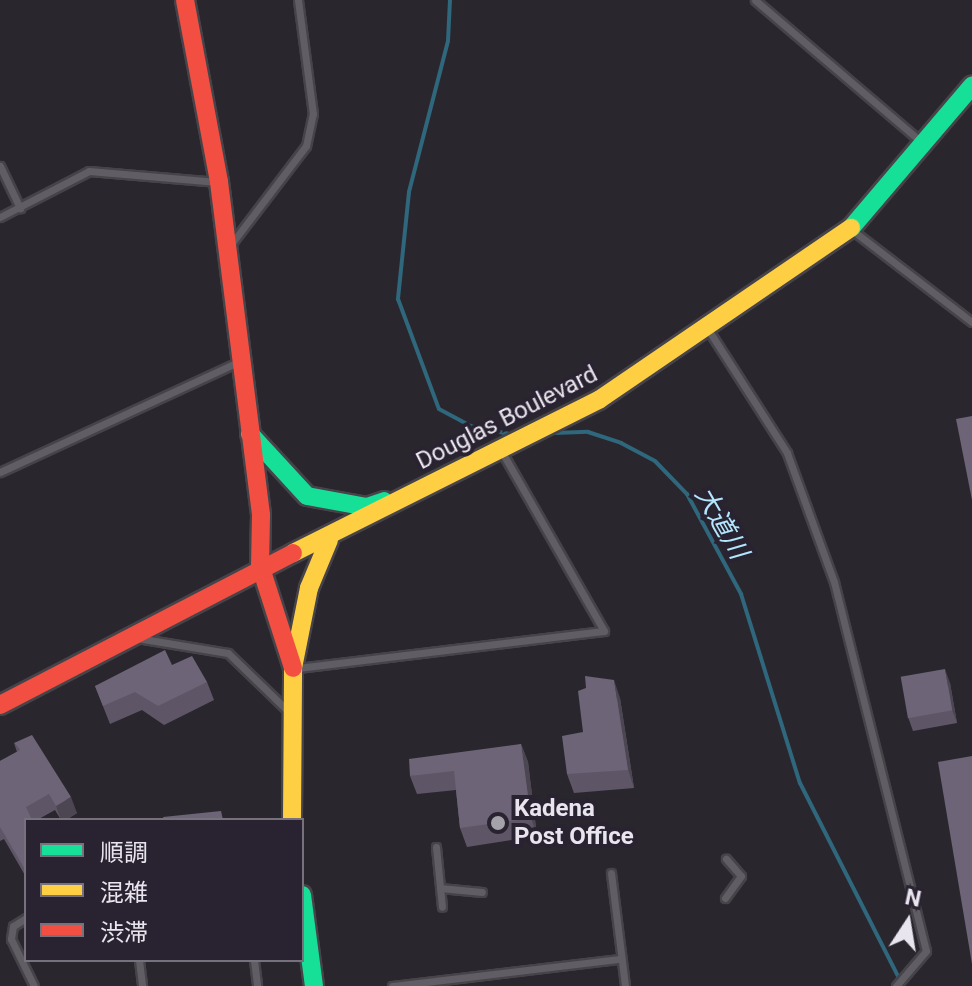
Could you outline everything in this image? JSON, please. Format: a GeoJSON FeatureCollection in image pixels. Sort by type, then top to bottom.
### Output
{"type":"FeatureCollection","features":[{"type":"Feature","properties":{"kind":"street"},"geometry":{"type":"LineString","coordinates":[[185,0],[219,182],[224,254],[250,434],[260,565],[293,668]]}},
{"type":"Feature","properties":{"kind":"street","name":"Douglas Boulevard"},"geometry":{"type":"LineString","coordinates":[[0,705],[260,565],[329,540],[409,494],[501,450],[709,331],[851,228],[920,141],[972,86]]}},
{"type":"Feature","properties":{"kind":"street"},"geometry":{"type":"LineString","coordinates":[[250,434],[307,496],[327,504],[367,507],[409,494]]}},
{"type":"Feature","properties":{"kind":"street"},"geometry":{"type":"LineString","coordinates":[[292,818],[288,711],[293,668],[309,588],[329,540]]}},
{"type":"Feature","properties":{"kind":"street"},"geometry":{"type":"LineString","coordinates":[[304,925],[314,986]]}},
{"type":"Feature","properties":{"kind":"lane"},"geometry":{"type":"LineString","coordinates":[[224,254],[306,146],[313,114],[298,0]]}},
{"type":"Feature","properties":{"kind":"lane"},"geometry":{"type":"LineString","coordinates":[[755,0],[920,141]]}},
{"type":"Feature","properties":{"kind":"lane"},"geometry":{"type":"LineString","coordinates":[[0,166],[20,208]]}},
{"type":"Feature","properties":{"kind":"lane"},"geometry":{"type":"LineString","coordinates":[[0,217],[89,171],[219,182]]}},
{"type":"Feature","properties":{"kind":"lane"},"geometry":{"type":"LineString","coordinates":[[851,228],[972,322]]}},
{"type":"Feature","properties":{"kind":"lane"},"geometry":{"type":"LineString","coordinates":[[709,331],[787,453],[834,582],[926,951],[896,986]]}},
{"type":"Feature","properties":{"kind":"lane"},"geometry":{"type":"LineString","coordinates":[[0,472],[239,361]]}},
{"type":"Feature","properties":{"kind":"lane"},"geometry":{"type":"LineString","coordinates":[[293,668],[604,631],[501,450]]}},
{"type":"Feature","properties":{"kind":"lane"},"geometry":{"type":"LineString","coordinates":[[129,638],[190,641],[228,653],[288,711]]}},
{"type":"Feature","properties":{"kind":"lane"},"geometry":{"type":"LineString","coordinates":[[436,847],[442,907]]}},
{"type":"Feature","properties":{"kind":"lane"},"geometry":{"type":"LineString","coordinates":[[725,898],[741,876],[726,859]]}},
{"type":"Feature","properties":{"kind":"lane"},"geometry":{"type":"LineString","coordinates":[[611,873],[625,986]]}},
{"type":"Feature","properties":{"kind":"lane"},"geometry":{"type":"LineString","coordinates":[[440,888],[482,892]]}},
{"type":"Feature","properties":{"kind":"lane"},"geometry":{"type":"LineString","coordinates":[[24,919],[13,926],[11,939],[34,986]]}},
{"type":"Feature","properties":{"kind":"lane"},"geometry":{"type":"LineString","coordinates":[[392,986],[620,959]]}},
{"type":"Feature","properties":{"kind":"lane"},"geometry":{"type":"LineString","coordinates":[[139,962],[142,986]]}},
{"type":"Feature","properties":{"kind":"lane"},"geometry":{"type":"LineString","coordinates":[[254,962],[257,986]]}},
{"type":"Feature","properties":{"kind":"building"},"geometry":{"type":"Polygon","coordinates":[[[972,416],[972,500],[956,419],[972,416]]]}},
{"type":"Feature","properties":{"kind":"building"},"geometry":{"type":"Polygon","coordinates":[[[165,650],[172,665],[192,656],[207,682],[158,706],[135,692],[103,706],[95,686],[165,650]]]}},
{"type":"Feature","properties":{"kind":"building"},"geometry":{"type":"Polygon","coordinates":[[[945,669],[952,710],[908,718],[901,677],[945,669]]]}},
{"type":"Feature","properties":{"kind":"building"},"geometry":{"type":"Polygon","coordinates":[[[585,676],[614,680],[628,770],[567,774],[562,736],[583,732],[578,691],[586,688],[585,676]]]}},
{"type":"Feature","properties":{"kind":"building"},"geometry":{"type":"Polygon","coordinates":[[[32,735],[71,797],[56,806],[49,794],[26,807],[31,818],[24,818],[24,868],[0,827],[0,761],[20,750],[14,743],[32,735]]]}},
{"type":"Feature","properties":{"kind":"building"},"geometry":{"type":"Polygon","coordinates":[[[521,744],[531,818],[460,828],[454,771],[410,776],[409,759],[521,744]]]}},
{"type":"Feature","properties":{"kind":"building"},"geometry":{"type":"Polygon","coordinates":[[[972,756],[972,964],[938,762],[972,756]]]}},
{"type":"Feature","properties":{"kind":"building"},"geometry":{"type":"Polygon","coordinates":[[[221,811],[223,818],[163,818],[221,811]]]}},
{"type":"Feature","properties":{"kind":"waterway","name":"大道川"},"geometry":{"type":"LineString","coordinates":[[450,0],[448,41],[409,192],[398,299],[439,409],[471,426],[514,435]]}},
{"type":"Feature","properties":{"kind":"waterway","name":"大道川"},"geometry":{"type":"LineString","coordinates":[[554,433],[588,432],[621,443],[655,461],[687,494],[741,594],[800,783],[903,986]]}},
{"type":"Feature","properties":{"kind":"traffic: fast"},"geometry":{"type":"LineString","coordinates":[[851,228],[972,86]]}},
{"type":"Feature","properties":{"kind":"traffic: fast"},"geometry":{"type":"LineString","coordinates":[[250,434],[307,496],[367,507],[384,501]]}},
{"type":"Feature","properties":{"kind":"traffic: fast"},"geometry":{"type":"LineString","coordinates":[[304,910],[314,986]]}},
{"type":"Feature","properties":{"kind":"traffic: slow"},"geometry":{"type":"LineString","coordinates":[[293,553],[600,399],[851,228]]}},
{"type":"Feature","properties":{"kind":"traffic: slow"},"geometry":{"type":"LineString","coordinates":[[292,818],[293,668],[309,588],[329,540]]}},
{"type":"Feature","properties":{"kind":"traffic: jam"},"geometry":{"type":"LineString","coordinates":[[185,0],[219,182],[261,515],[260,565],[293,668]]}},
{"type":"Feature","properties":{"kind":"traffic: jam"},"geometry":{"type":"LineString","coordinates":[[0,705],[293,553]]}},
{"type":"Feature","properties":{"kind":"place","name":"Kadena Post Office"},"geometry":{"type":"Point","coordinates":[498,823]}}]}
